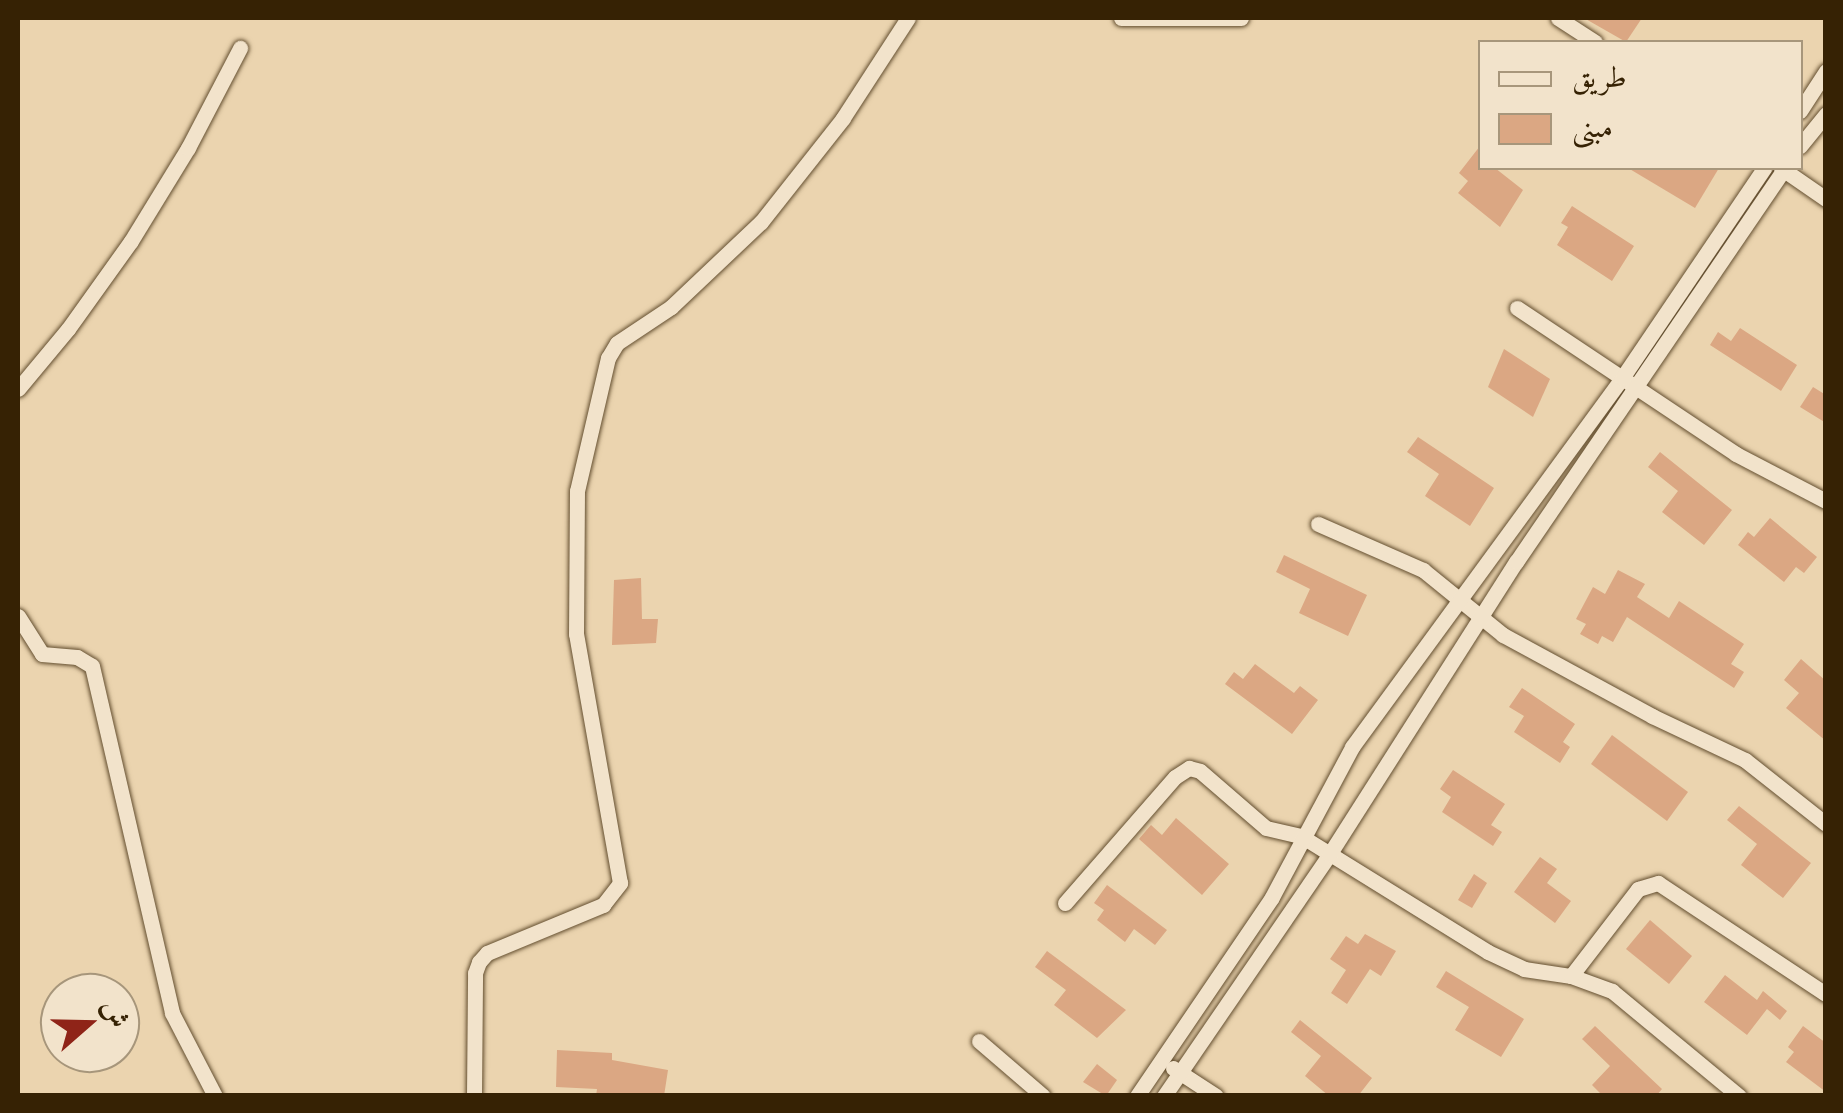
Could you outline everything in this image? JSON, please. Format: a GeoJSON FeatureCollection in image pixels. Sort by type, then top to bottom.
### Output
{"type":"FeatureCollection","features":[{"type":"Feature","properties":{"kind":"street"},"geometry":{"type":"LineString","coordinates":[[474,1096],[475,973],[479,962],[487,954],[602,906],[620,883],[576,634],[577,492],[608,358],[617,343],[672,307],[762,222],[844,118],[908,18]]}},
{"type":"Feature","properties":{"kind":"street"},"geometry":{"type":"LineString","coordinates":[[1121,18],[1241,18]]}},
{"type":"Feature","properties":{"kind":"street"},"geometry":{"type":"LineString","coordinates":[[1558,18],[1592,40]]}},
{"type":"Feature","properties":{"kind":"street"},"geometry":{"type":"LineString","coordinates":[[18,389],[68,329],[131,241],[188,148],[240,48]]}},
{"type":"Feature","properties":{"kind":"street"},"geometry":{"type":"LineString","coordinates":[[1803,105],[1826,71]]}},
{"type":"Feature","properties":{"kind":"street"},"geometry":{"type":"LineString","coordinates":[[1810,94],[1826,106]]}},
{"type":"Feature","properties":{"kind":"street"},"geometry":{"type":"LineString","coordinates":[[1803,142],[1826,114]]}},
{"type":"Feature","properties":{"kind":"street"},"geometry":{"type":"LineString","coordinates":[[1164,1096],[1330,855],[1483,620],[1763,170]]}},
{"type":"Feature","properties":{"kind":"street"},"geometry":{"type":"LineString","coordinates":[[1137,1096],[1272,898],[1301,836],[1388,694],[1629,383],[1782,170]]}},
{"type":"Feature","properties":{"kind":"street"},"geometry":{"type":"LineString","coordinates":[[1786,170],[1826,199]]}},
{"type":"Feature","properties":{"kind":"street"},"geometry":{"type":"LineString","coordinates":[[1518,308],[1773,477],[1826,501]]}},
{"type":"Feature","properties":{"kind":"street"},"geometry":{"type":"LineString","coordinates":[[1318,524],[1423,570],[1464,600],[1483,620],[1652,716],[1745,760],[1826,824]]}},
{"type":"Feature","properties":{"kind":"street"},"geometry":{"type":"LineString","coordinates":[[18,616],[42,654],[77,657],[92,666],[172,1013],[215,1096]]}},
{"type":"Feature","properties":{"kind":"street"},"geometry":{"type":"LineString","coordinates":[[1065,903],[1151,801],[1189,768],[1200,770],[1266,828],[1301,836],[1488,952],[1524,969],[1570,976],[1612,991],[1739,1096]]}},
{"type":"Feature","properties":{"kind":"street"},"geometry":{"type":"LineString","coordinates":[[1570,976],[1638,889],[1658,883],[1826,994]]}},
{"type":"Feature","properties":{"kind":"street"},"geometry":{"type":"LineString","coordinates":[[979,1041],[1043,1096]]}},
{"type":"Feature","properties":{"kind":"street"},"geometry":{"type":"LineString","coordinates":[[1162,1060],[1216,1096]]}},
{"type":"Feature","properties":{"kind":"building"},"geometry":{"type":"Polygon","coordinates":[[[1584,18],[1642,18],[1627,40],[1584,18]]]}},
{"type":"Feature","properties":{"kind":"building"},"geometry":{"type":"Polygon","coordinates":[[[1478,149],[1478,170],[1498,170],[1523,190],[1500,227],[1458,193],[1468,181],[1459,173],[1478,149]]]}},
{"type":"Feature","properties":{"kind":"building"},"geometry":{"type":"Polygon","coordinates":[[[1631,170],[1718,170],[1695,208],[1631,170]]]}},
{"type":"Feature","properties":{"kind":"building"},"geometry":{"type":"Polygon","coordinates":[[[1572,206],[1634,246],[1612,281],[1557,245],[1568,227],[1561,223],[1572,206]]]}},
{"type":"Feature","properties":{"kind":"building"},"geometry":{"type":"Polygon","coordinates":[[[1740,328],[1797,365],[1781,391],[1710,345],[1718,332],[1731,341],[1740,328]]]}},
{"type":"Feature","properties":{"kind":"building"},"geometry":{"type":"Polygon","coordinates":[[[1504,349],[1550,379],[1533,417],[1488,387],[1504,349]]]}},
{"type":"Feature","properties":{"kind":"building"},"geometry":{"type":"Polygon","coordinates":[[[1813,387],[1826,395],[1826,423],[1800,407],[1813,387]]]}},
{"type":"Feature","properties":{"kind":"building"},"geometry":{"type":"Polygon","coordinates":[[[1418,437],[1494,488],[1470,526],[1425,496],[1439,474],[1407,452],[1418,437]]]}},
{"type":"Feature","properties":{"kind":"building"},"geometry":{"type":"Polygon","coordinates":[[[1660,452],[1732,510],[1704,545],[1662,512],[1678,491],[1648,467],[1660,452]]]}},
{"type":"Feature","properties":{"kind":"building"},"geometry":{"type":"Polygon","coordinates":[[[1770,518],[1817,557],[1804,573],[1796,567],[1784,582],[1738,545],[1748,532],[1754,537],[1770,518]]]}},
{"type":"Feature","properties":{"kind":"building"},"geometry":{"type":"Polygon","coordinates":[[[1284,555],[1367,595],[1348,636],[1299,613],[1310,589],[1276,572],[1284,555]]]}},
{"type":"Feature","properties":{"kind":"building"},"geometry":{"type":"Polygon","coordinates":[[[1618,570],[1645,584],[1637,597],[1669,618],[1679,601],[1744,644],[1731,664],[1744,672],[1734,688],[1627,617],[1613,642],[1602,636],[1598,644],[1580,634],[1586,624],[1576,619],[1593,587],[1605,594],[1618,570]]]}},
{"type":"Feature","properties":{"kind":"building"},"geometry":{"type":"Polygon","coordinates":[[[641,578],[642,619],[658,619],[656,643],[612,645],[614,580],[641,578]]]}},
{"type":"Feature","properties":{"kind":"building"},"geometry":{"type":"Polygon","coordinates":[[[1801,659],[1826,681],[1826,741],[1786,708],[1799,693],[1784,680],[1801,659]]]}},
{"type":"Feature","properties":{"kind":"building"},"geometry":{"type":"Polygon","coordinates":[[[1255,664],[1294,693],[1300,686],[1318,700],[1292,734],[1225,684],[1234,672],[1243,679],[1255,664]]]}},
{"type":"Feature","properties":{"kind":"building"},"geometry":{"type":"Polygon","coordinates":[[[1522,688],[1575,724],[1563,742],[1570,747],[1560,763],[1514,732],[1524,716],[1509,707],[1522,688]]]}},
{"type":"Feature","properties":{"kind":"building"},"geometry":{"type":"Polygon","coordinates":[[[1612,735],[1688,792],[1667,821],[1591,764],[1612,735]]]}},
{"type":"Feature","properties":{"kind":"building"},"geometry":{"type":"Polygon","coordinates":[[[1453,770],[1505,804],[1491,825],[1502,832],[1493,846],[1442,812],[1451,797],[1440,789],[1453,770]]]}},
{"type":"Feature","properties":{"kind":"building"},"geometry":{"type":"Polygon","coordinates":[[[1739,806],[1811,863],[1783,898],[1741,865],[1757,844],[1727,820],[1739,806]]]}},
{"type":"Feature","properties":{"kind":"building"},"geometry":{"type":"Polygon","coordinates":[[[1176,818],[1229,864],[1202,895],[1139,839],[1151,825],[1162,835],[1176,818]]]}},
{"type":"Feature","properties":{"kind":"building"},"geometry":{"type":"Polygon","coordinates":[[[1540,857],[1557,869],[1547,883],[1571,901],[1555,923],[1514,892],[1540,857]]]}},
{"type":"Feature","properties":{"kind":"building"},"geometry":{"type":"Polygon","coordinates":[[[1474,874],[1487,883],[1472,908],[1458,900],[1474,874]]]}},
{"type":"Feature","properties":{"kind":"building"},"geometry":{"type":"Polygon","coordinates":[[[1107,885],[1167,930],[1155,945],[1134,929],[1125,942],[1097,920],[1104,910],[1094,903],[1107,885]]]}},
{"type":"Feature","properties":{"kind":"building"},"geometry":{"type":"Polygon","coordinates":[[[1650,920],[1692,956],[1669,984],[1626,949],[1650,920]]]}},
{"type":"Feature","properties":{"kind":"building"},"geometry":{"type":"Polygon","coordinates":[[[1365,934],[1396,951],[1381,976],[1370,969],[1347,1004],[1331,993],[1346,970],[1330,959],[1346,936],[1358,944],[1365,934]]]}},
{"type":"Feature","properties":{"kind":"building"},"geometry":{"type":"Polygon","coordinates":[[[1047,951],[1126,1010],[1097,1038],[1054,1005],[1066,990],[1035,967],[1047,951]]]}},
{"type":"Feature","properties":{"kind":"building"},"geometry":{"type":"Polygon","coordinates":[[[1446,971],[1524,1019],[1501,1057],[1455,1030],[1469,1007],[1436,987],[1446,971]]]}},
{"type":"Feature","properties":{"kind":"building"},"geometry":{"type":"Polygon","coordinates":[[[1725,975],[1757,1000],[1763,991],[1787,1011],[1780,1020],[1767,1009],[1747,1035],[1704,1002],[1725,975]]]}},
{"type":"Feature","properties":{"kind":"building"},"geometry":{"type":"Polygon","coordinates":[[[1300,1020],[1372,1078],[1358,1096],[1329,1096],[1305,1076],[1321,1056],[1291,1032],[1300,1020]]]}},
{"type":"Feature","properties":{"kind":"building"},"geometry":{"type":"Polygon","coordinates":[[[1595,1026],[1662,1089],[1656,1096],[1603,1096],[1592,1085],[1610,1066],[1582,1039],[1595,1026]]]}},
{"type":"Feature","properties":{"kind":"building"},"geometry":{"type":"Polygon","coordinates":[[[1803,1026],[1826,1043],[1826,1092],[1786,1062],[1794,1052],[1788,1047],[1803,1026]]]}},
{"type":"Feature","properties":{"kind":"building"},"geometry":{"type":"Polygon","coordinates":[[[557,1050],[612,1053],[612,1060],[668,1070],[664,1096],[596,1096],[597,1089],[556,1087],[557,1050]]]}},
{"type":"Feature","properties":{"kind":"building"},"geometry":{"type":"Polygon","coordinates":[[[1097,1064],[1117,1080],[1106,1096],[1083,1082],[1097,1064]]]}}]}
